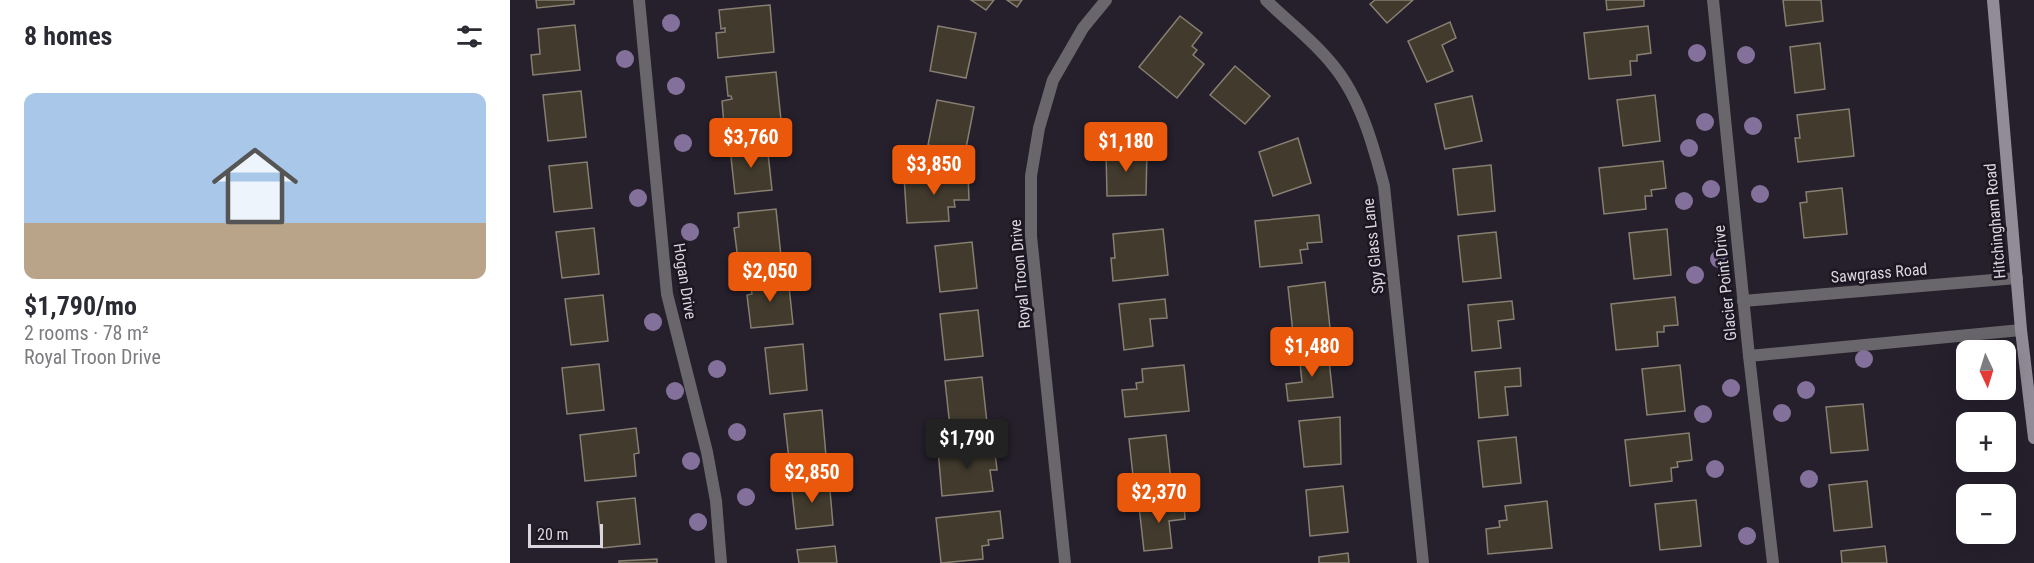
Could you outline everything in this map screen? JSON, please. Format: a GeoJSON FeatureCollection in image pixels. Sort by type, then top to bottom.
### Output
{"type":"FeatureCollection","features":[{"type":"Feature","properties":{"kind":"street","name":"Hogan Drive"},"geometry":{"type":"LineString","coordinates":[[639,0],[667,294],[707,452],[716,501],[721,563]]}},
{"type":"Feature","properties":{"kind":"street","name":"Royal Troon Drive"},"geometry":{"type":"LineString","coordinates":[[1065,563],[1031,236],[1030,176],[1039,128],[1053,80],[1083,28],[1106,0]]}},
{"type":"Feature","properties":{"kind":"street","name":"Spy Glass Lane"},"geometry":{"type":"LineString","coordinates":[[1266,0],[1332,63],[1354,101],[1376,153],[1384,186],[1423,563]]}},
{"type":"Feature","properties":{"kind":"street","name":"Glacier Point Drive"},"geometry":{"type":"LineString","coordinates":[[1713,0],[1743,301],[1773,563]]}},
{"type":"Feature","properties":{"kind":"street","name":"Hitchingham Road"},"geometry":{"type":"LineString","coordinates":[[1993,0],[2021,330],[2034,438]]}},
{"type":"Feature","properties":{"kind":"street","name":"Sawgrass Road"},"geometry":{"type":"LineString","coordinates":[[1743,301],[2017,278]]}},
{"type":"Feature","properties":{"kind":"street"},"geometry":{"type":"LineString","coordinates":[[1749,356],[2021,330]]}},
{"type":"Feature","properties":{"kind":"building"},"geometry":{"type":"Polygon","coordinates":[[[536,0],[574,0],[574,4],[537,8],[536,0]]]}},
{"type":"Feature","properties":{"kind":"building"},"geometry":{"type":"Polygon","coordinates":[[[971,0],[994,0],[986,10],[971,0]]]}},
{"type":"Feature","properties":{"kind":"building"},"geometry":{"type":"Polygon","coordinates":[[[1007,0],[1022,0],[1017,7],[1007,0]]]}},
{"type":"Feature","properties":{"kind":"building"},"geometry":{"type":"Polygon","coordinates":[[[1375,0],[1413,0],[1387,23],[1370,4],[1375,0]]]}},
{"type":"Feature","properties":{"kind":"building"},"geometry":{"type":"Polygon","coordinates":[[[1606,0],[1644,0],[1644,6],[1607,10],[1606,0]]]}},
{"type":"Feature","properties":{"kind":"building"},"geometry":{"type":"Polygon","coordinates":[[[1783,0],[1821,0],[1823,21],[1786,26],[1783,0]]]}},
{"type":"Feature","properties":{"kind":"building"},"geometry":{"type":"Polygon","coordinates":[[[770,5],[774,52],[718,58],[716,33],[725,32],[725,28],[721,29],[719,10],[770,5]]]}},
{"type":"Feature","properties":{"kind":"building"},"geometry":{"type":"Polygon","coordinates":[[[1180,16],[1202,33],[1192,46],[1197,50],[1193,55],[1204,64],[1177,98],[1139,67],[1180,16]]]}},
{"type":"Feature","properties":{"kind":"building"},"geometry":{"type":"Polygon","coordinates":[[[1450,22],[1456,38],[1442,45],[1453,71],[1427,82],[1408,41],[1450,22]]]}},
{"type":"Feature","properties":{"kind":"building"},"geometry":{"type":"Polygon","coordinates":[[[575,25],[580,70],[533,75],[531,55],[540,54],[538,29],[575,25]]]}},
{"type":"Feature","properties":{"kind":"building"},"geometry":{"type":"Polygon","coordinates":[[[938,26],[976,33],[966,78],[930,71],[938,26]]]}},
{"type":"Feature","properties":{"kind":"building"},"geometry":{"type":"Polygon","coordinates":[[[1648,26],[1651,53],[1637,55],[1637,61],[1630,61],[1631,75],[1589,79],[1584,33],[1648,26]]]}},
{"type":"Feature","properties":{"kind":"building"},"geometry":{"type":"Polygon","coordinates":[[[1820,43],[1825,89],[1795,93],[1790,47],[1820,43]]]}},
{"type":"Feature","properties":{"kind":"building"},"geometry":{"type":"Polygon","coordinates":[[[1235,66],[1270,96],[1245,124],[1210,95],[1235,66]]]}},
{"type":"Feature","properties":{"kind":"building"},"geometry":{"type":"Polygon","coordinates":[[[776,72],[781,120],[724,125],[722,101],[732,99],[728,96],[726,77],[776,72]]]}},
{"type":"Feature","properties":{"kind":"building"},"geometry":{"type":"Polygon","coordinates":[[[581,91],[586,137],[548,141],[543,95],[581,91]]]}},
{"type":"Feature","properties":{"kind":"building"},"geometry":{"type":"Polygon","coordinates":[[[1655,95],[1660,141],[1623,146],[1617,100],[1655,95]]]}},
{"type":"Feature","properties":{"kind":"building"},"geometry":{"type":"Polygon","coordinates":[[[1472,96],[1482,141],[1445,149],[1435,104],[1472,96]]]}},
{"type":"Feature","properties":{"kind":"building"},"geometry":{"type":"Polygon","coordinates":[[[937,100],[974,107],[965,153],[928,145],[937,100]]]}},
{"type":"Feature","properties":{"kind":"building"},"geometry":{"type":"Polygon","coordinates":[[[1849,109],[1854,156],[1798,162],[1795,138],[1800,138],[1797,115],[1849,109]]]}},
{"type":"Feature","properties":{"kind":"building"},"geometry":{"type":"Polygon","coordinates":[[[1298,138],[1311,183],[1273,196],[1259,152],[1298,138]]]}},
{"type":"Feature","properties":{"kind":"building"},"geometry":{"type":"Polygon","coordinates":[[[767,144],[772,190],[735,194],[730,148],[767,144]]]}},
{"type":"Feature","properties":{"kind":"building"},"geometry":{"type":"Polygon","coordinates":[[[1147,150],[1146,195],[1107,196],[1106,151],[1147,150]]]}},
{"type":"Feature","properties":{"kind":"building"},"geometry":{"type":"Polygon","coordinates":[[[1663,161],[1666,188],[1651,190],[1652,196],[1645,196],[1646,209],[1604,214],[1599,168],[1663,161]]]}},
{"type":"Feature","properties":{"kind":"building"},"geometry":{"type":"Polygon","coordinates":[[[587,162],[592,208],[554,212],[549,166],[587,162]]]}},
{"type":"Feature","properties":{"kind":"building"},"geometry":{"type":"Polygon","coordinates":[[[1491,165],[1495,211],[1458,215],[1453,169],[1491,165]]]}},
{"type":"Feature","properties":{"kind":"building"},"geometry":{"type":"Polygon","coordinates":[[[968,173],[969,200],[954,200],[955,207],[948,207],[949,221],[907,223],[904,176],[968,173]]]}},
{"type":"Feature","properties":{"kind":"building"},"geometry":{"type":"Polygon","coordinates":[[[1842,188],[1847,234],[1804,238],[1800,203],[1807,202],[1806,192],[1842,188]]]}},
{"type":"Feature","properties":{"kind":"building"},"geometry":{"type":"Polygon","coordinates":[[[776,209],[781,256],[738,260],[734,228],[739,227],[738,213],[776,209]]]}},
{"type":"Feature","properties":{"kind":"building"},"geometry":{"type":"Polygon","coordinates":[[[1319,215],[1322,242],[1307,243],[1308,249],[1300,250],[1302,263],[1260,267],[1255,221],[1319,215]]]}},
{"type":"Feature","properties":{"kind":"building"},"geometry":{"type":"Polygon","coordinates":[[[594,228],[599,274],[562,278],[556,232],[594,228]]]}},
{"type":"Feature","properties":{"kind":"building"},"geometry":{"type":"Polygon","coordinates":[[[1163,229],[1168,275],[1113,281],[1111,258],[1115,258],[1113,234],[1163,229]]]}},
{"type":"Feature","properties":{"kind":"building"},"geometry":{"type":"Polygon","coordinates":[[[1667,229],[1671,275],[1634,279],[1629,233],[1667,229]]]}},
{"type":"Feature","properties":{"kind":"building"},"geometry":{"type":"Polygon","coordinates":[[[1496,232],[1501,278],[1463,282],[1458,236],[1496,232]]]}},
{"type":"Feature","properties":{"kind":"building"},"geometry":{"type":"Polygon","coordinates":[[[972,242],[977,288],[940,292],[935,246],[972,242]]]}},
{"type":"Feature","properties":{"kind":"building"},"geometry":{"type":"Polygon","coordinates":[[[788,277],[793,324],[751,328],[747,295],[752,294],[750,281],[788,277]]]}},
{"type":"Feature","properties":{"kind":"building"},"geometry":{"type":"Polygon","coordinates":[[[1325,282],[1330,328],[1293,333],[1288,287],[1325,282]]]}},
{"type":"Feature","properties":{"kind":"building"},"geometry":{"type":"Polygon","coordinates":[[[603,295],[608,341],[571,345],[565,299],[603,295]]]}},
{"type":"Feature","properties":{"kind":"building"},"geometry":{"type":"Polygon","coordinates":[[[1675,297],[1678,325],[1664,326],[1664,332],[1657,332],[1658,346],[1616,350],[1611,304],[1675,297]]]}},
{"type":"Feature","properties":{"kind":"building"},"geometry":{"type":"Polygon","coordinates":[[[1165,299],[1167,318],[1150,319],[1153,346],[1124,350],[1119,304],[1165,299]]]}},
{"type":"Feature","properties":{"kind":"building"},"geometry":{"type":"Polygon","coordinates":[[[1512,301],[1514,319],[1498,321],[1501,348],[1472,351],[1468,305],[1512,301]]]}},
{"type":"Feature","properties":{"kind":"building"},"geometry":{"type":"Polygon","coordinates":[[[978,310],[983,356],[945,360],[940,314],[978,310]]]}},
{"type":"Feature","properties":{"kind":"building"},"geometry":{"type":"Polygon","coordinates":[[[803,344],[807,390],[770,394],[765,348],[803,344]]]}},
{"type":"Feature","properties":{"kind":"building"},"geometry":{"type":"Polygon","coordinates":[[[1328,351],[1333,397],[1288,401],[1286,384],[1302,382],[1299,354],[1328,351]]]}},
{"type":"Feature","properties":{"kind":"building"},"geometry":{"type":"Polygon","coordinates":[[[599,364],[604,410],[567,414],[562,368],[599,364]]]}},
{"type":"Feature","properties":{"kind":"building"},"geometry":{"type":"Polygon","coordinates":[[[1184,365],[1189,411],[1125,417],[1122,390],[1137,389],[1136,383],[1143,382],[1142,369],[1184,365]]]}},
{"type":"Feature","properties":{"kind":"building"},"geometry":{"type":"Polygon","coordinates":[[[1680,365],[1685,411],[1647,415],[1642,369],[1680,365]]]}},
{"type":"Feature","properties":{"kind":"building"},"geometry":{"type":"Polygon","coordinates":[[[1520,368],[1521,386],[1505,387],[1508,415],[1479,418],[1475,372],[1520,368]]]}},
{"type":"Feature","properties":{"kind":"building"},"geometry":{"type":"Polygon","coordinates":[[[982,377],[987,423],[950,427],[945,381],[982,377]]]}},
{"type":"Feature","properties":{"kind":"building"},"geometry":{"type":"Polygon","coordinates":[[[1863,404],[1868,450],[1831,453],[1826,407],[1863,404]]]}},
{"type":"Feature","properties":{"kind":"building"},"geometry":{"type":"Polygon","coordinates":[[[822,410],[826,456],[789,460],[784,414],[822,410]]]}},
{"type":"Feature","properties":{"kind":"building"},"geometry":{"type":"Polygon","coordinates":[[[1340,417],[1341,464],[1304,467],[1299,421],[1340,417]]]}},
{"type":"Feature","properties":{"kind":"building"},"geometry":{"type":"Polygon","coordinates":[[[636,428],[639,453],[634,454],[636,476],[585,481],[580,435],[636,428]]]}},
{"type":"Feature","properties":{"kind":"building"},"geometry":{"type":"Polygon","coordinates":[[[1689,433],[1692,460],[1677,462],[1678,467],[1671,468],[1672,481],[1630,486],[1625,440],[1689,433]]]}},
{"type":"Feature","properties":{"kind":"building"},"geometry":{"type":"Polygon","coordinates":[[[1166,435],[1171,481],[1134,485],[1129,439],[1166,435]]]}},
{"type":"Feature","properties":{"kind":"building"},"geometry":{"type":"Polygon","coordinates":[[[1516,437],[1521,483],[1483,487],[1478,441],[1516,437]]]}},
{"type":"Feature","properties":{"kind":"building"},"geometry":{"type":"Polygon","coordinates":[[[994,444],[997,470],[990,470],[993,491],[942,496],[938,450],[994,444]]]}},
{"type":"Feature","properties":{"kind":"building"},"geometry":{"type":"Polygon","coordinates":[[[829,479],[833,525],[796,529],[791,483],[829,479]]]}},
{"type":"Feature","properties":{"kind":"building"},"geometry":{"type":"Polygon","coordinates":[[[1867,481],[1872,527],[1834,531],[1829,485],[1867,481]]]}},
{"type":"Feature","properties":{"kind":"building"},"geometry":{"type":"Polygon","coordinates":[[[1343,486],[1348,532],[1310,536],[1306,490],[1343,486]]]}},
{"type":"Feature","properties":{"kind":"building"},"geometry":{"type":"Polygon","coordinates":[[[635,498],[640,544],[602,548],[597,502],[635,498]]]}},
{"type":"Feature","properties":{"kind":"building"},"geometry":{"type":"Polygon","coordinates":[[[1696,500],[1701,546],[1660,550],[1655,504],[1696,500]]]}},
{"type":"Feature","properties":{"kind":"building"},"geometry":{"type":"Polygon","coordinates":[[[1547,501],[1552,548],[1488,554],[1486,529],[1500,527],[1499,521],[1507,520],[1505,506],[1547,501]]]}},
{"type":"Feature","properties":{"kind":"building"},"geometry":{"type":"Polygon","coordinates":[[[1184,502],[1185,519],[1169,521],[1172,548],[1144,551],[1139,506],[1184,502]]]}},
{"type":"Feature","properties":{"kind":"building"},"geometry":{"type":"Polygon","coordinates":[[[1000,511],[1003,538],[988,540],[989,545],[982,546],[983,559],[941,563],[936,518],[1000,511]]]}},
{"type":"Feature","properties":{"kind":"building"},"geometry":{"type":"Polygon","coordinates":[[[835,546],[837,563],[799,563],[797,550],[835,546]]]}},
{"type":"Feature","properties":{"kind":"building"},"geometry":{"type":"Polygon","coordinates":[[[1885,546],[1887,563],[1842,563],[1841,551],[1885,546]]]}},
{"type":"Feature","properties":{"kind":"building"},"geometry":{"type":"Polygon","coordinates":[[[1348,553],[1349,563],[1319,563],[1319,557],[1348,553]]]}},
{"type":"Feature","properties":{"kind":"building"},"geometry":{"type":"Polygon","coordinates":[[[657,559],[657,563],[619,563],[619,561],[657,559]]]}}]}
